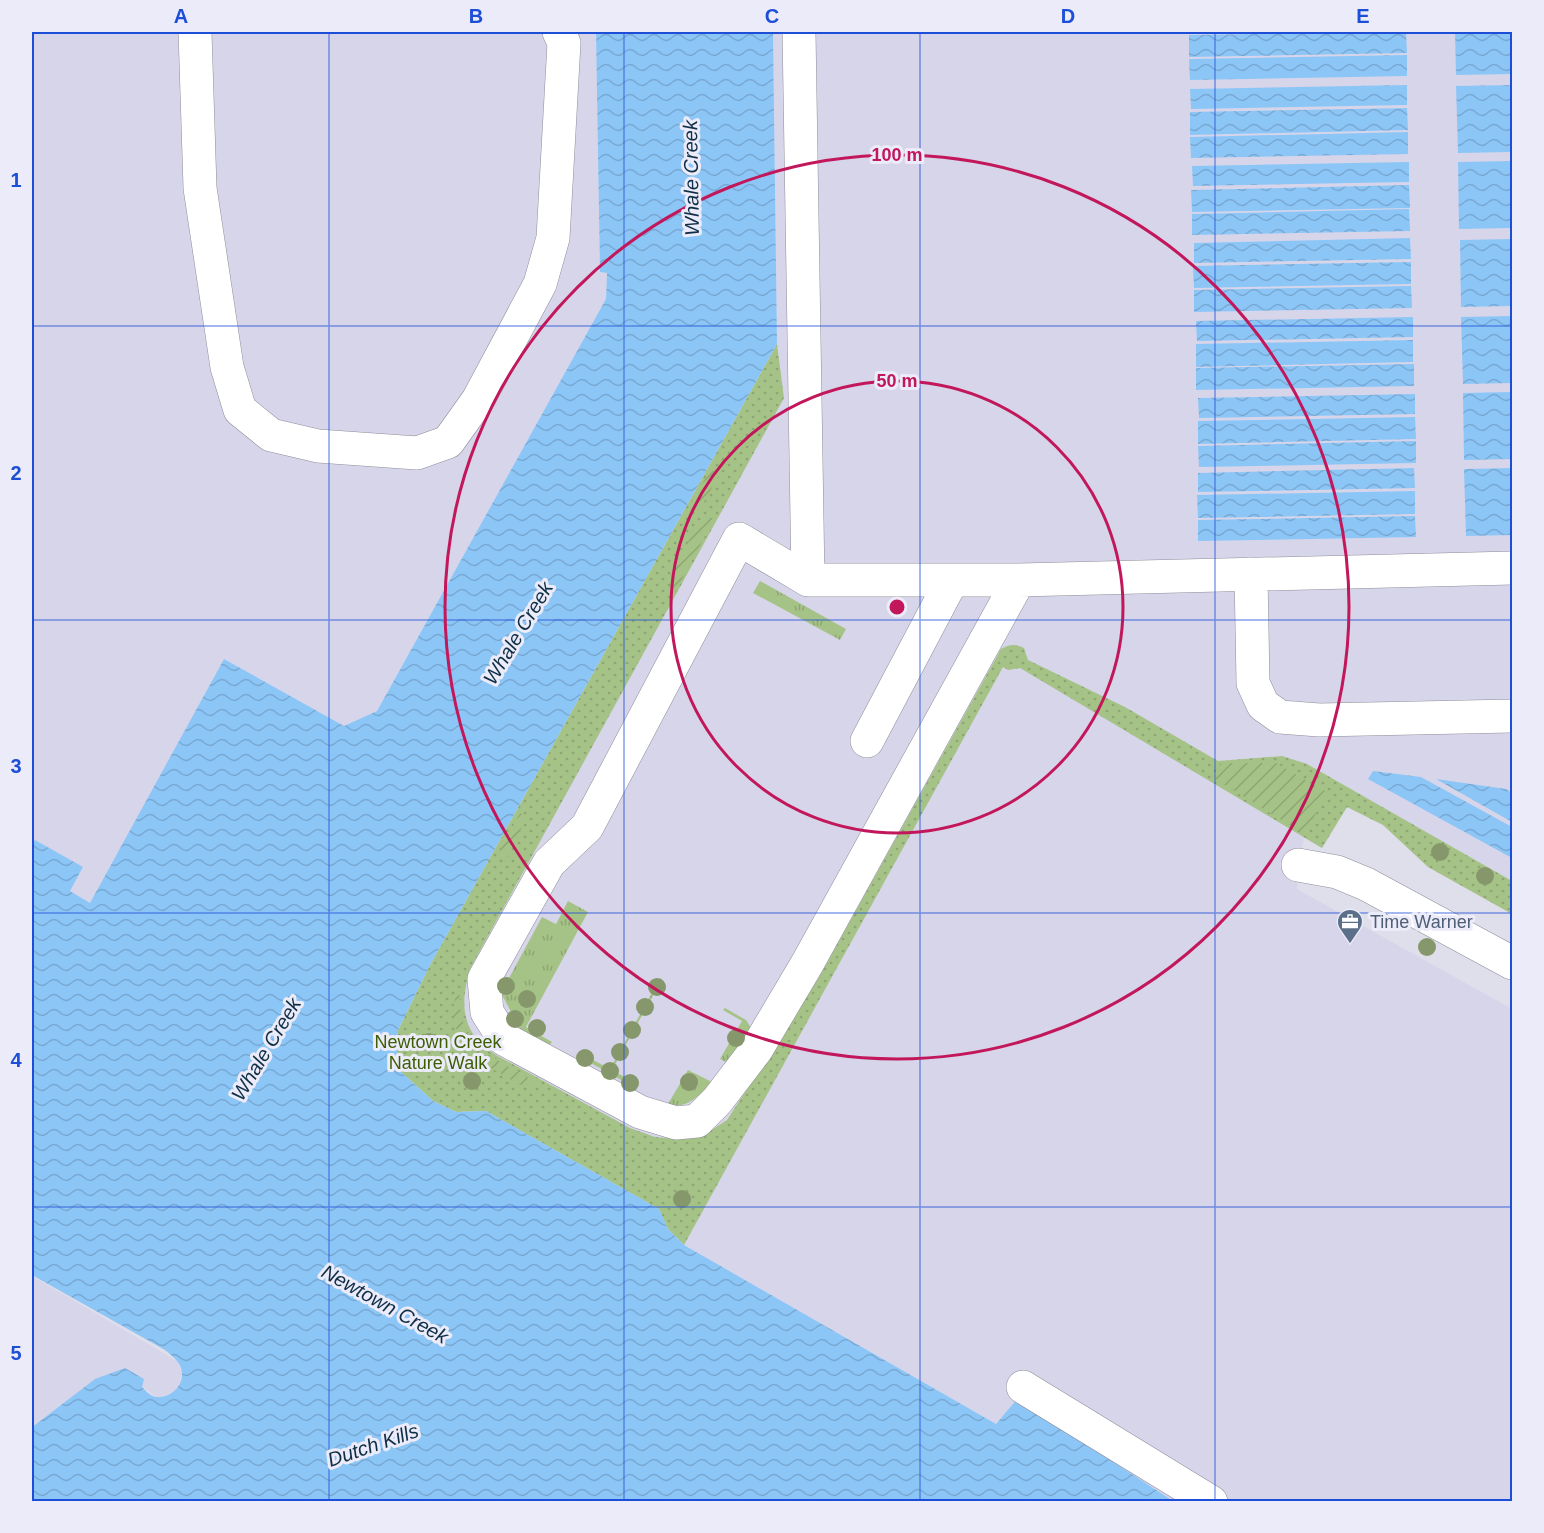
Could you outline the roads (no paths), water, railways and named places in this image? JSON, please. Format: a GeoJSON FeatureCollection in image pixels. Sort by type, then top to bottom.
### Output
{"type":"FeatureCollection","features":[{"type":"Feature","properties":{"kind":"street"},"geometry":{"type":"LineString","coordinates":[[195,32],[200,188],[227,366],[240,410],[271,435],[318,446],[417,453],[448,442],[478,400],[540,284],[553,238],[564,43],[559,32]]}},
{"type":"Feature","properties":{"kind":"street"},"geometry":{"type":"LineString","coordinates":[[799,32],[808,580]]}},
{"type":"Feature","properties":{"kind":"street"},"geometry":{"type":"LineString","coordinates":[[1019,580],[813,954],[756,1050],[717,1101],[697,1120],[676,1123],[640,1112],[504,1039],[487,1012],[484,979],[549,863],[587,827],[739,539],[808,580],[1019,580],[1512,568]]}},
{"type":"Feature","properties":{"kind":"street"},"geometry":{"type":"LineString","coordinates":[[1251,574],[1253,683],[1263,705],[1280,717],[1319,720],[1512,716]]}},
{"type":"Feature","properties":{"kind":"street"},"geometry":{"type":"LineString","coordinates":[[867,741],[952,580]]}},
{"type":"Feature","properties":{"kind":"street"},"geometry":{"type":"LineString","coordinates":[[1298,866],[1337,872],[1365,884],[1512,963]]}},
{"type":"Feature","properties":{"kind":"street"},"geometry":{"type":"LineString","coordinates":[[1023,1387],[1211,1502]]}},
{"type":"Feature","properties":{"kind":"water"},"geometry":{"type":"Polygon","coordinates":[[[596,32],[773,32],[777,344],[430,965],[398,1030],[397,1052],[401,1072],[433,1101],[456,1112],[486,1111],[659,1209],[668,1229],[684,1245],[996,1424],[1017,1399],[1173,1501],[32,1501],[32,1427],[95,1379],[125,1368],[144,1379],[142,1387],[151,1395],[162,1397],[167,1396],[178,1387],[182,1378],[182,1369],[165,1350],[32,1275],[32,846],[35,840],[83,867],[70,891],[90,903],[224,659],[344,726],[377,711],[606,299],[607,273],[600,272],[596,32]]]}},
{"type":"Feature","properties":{"kind":"water"},"geometry":{"type":"Polygon","coordinates":[[[1406,32],[1407,53],[1189,57],[1189,35],[1406,32]]]}},
{"type":"Feature","properties":{"kind":"water"},"geometry":{"type":"Polygon","coordinates":[[[1455,32],[1512,32],[1512,74],[1456,75],[1455,32]]]}},
{"type":"Feature","properties":{"kind":"water"},"geometry":{"type":"Polygon","coordinates":[[[1407,55],[1407,76],[1190,80],[1189,59],[1407,55]]]}},
{"type":"Feature","properties":{"kind":"water"},"geometry":{"type":"Polygon","coordinates":[[[1407,85],[1407,105],[1191,109],[1190,89],[1407,85]]]}},
{"type":"Feature","properties":{"kind":"water"},"geometry":{"type":"Polygon","coordinates":[[[1512,85],[1512,152],[1458,153],[1456,86],[1512,85]]]}},
{"type":"Feature","properties":{"kind":"water"},"geometry":{"type":"Polygon","coordinates":[[[1407,108],[1408,130],[1190,135],[1190,112],[1407,108]]]}},
{"type":"Feature","properties":{"kind":"water"},"geometry":{"type":"Polygon","coordinates":[[[1408,132],[1408,154],[1191,158],[1190,137],[1408,132]]]}},
{"type":"Feature","properties":{"kind":"water"},"geometry":{"type":"Polygon","coordinates":[[[1512,161],[1512,228],[1459,229],[1458,162],[1512,161]]]}},
{"type":"Feature","properties":{"kind":"water"},"geometry":{"type":"Polygon","coordinates":[[[1409,162],[1409,182],[1193,186],[1192,166],[1409,162]]]}},
{"type":"Feature","properties":{"kind":"water"},"geometry":{"type":"Polygon","coordinates":[[[1409,185],[1410,208],[1192,212],[1191,190],[1409,185]]]}},
{"type":"Feature","properties":{"kind":"water"},"geometry":{"type":"Polygon","coordinates":[[[1409,209],[1410,231],[1192,235],[1192,214],[1409,209]]]}},
{"type":"Feature","properties":{"kind":"water"},"geometry":{"type":"Polygon","coordinates":[[[1410,238],[1411,259],[1194,263],[1194,243],[1410,238]]]}},
{"type":"Feature","properties":{"kind":"water"},"geometry":{"type":"Polygon","coordinates":[[[1512,239],[1512,306],[1461,307],[1460,240],[1512,239]]]}},
{"type":"Feature","properties":{"kind":"water"},"geometry":{"type":"Polygon","coordinates":[[[1411,262],[1411,284],[1194,288],[1193,266],[1411,262]]]}},
{"type":"Feature","properties":{"kind":"water"},"geometry":{"type":"Polygon","coordinates":[[[1411,286],[1412,308],[1194,312],[1194,290],[1411,286]]]}},
{"type":"Feature","properties":{"kind":"water"},"geometry":{"type":"Polygon","coordinates":[[[1512,316],[1512,383],[1463,384],[1461,317],[1512,316]]]}},
{"type":"Feature","properties":{"kind":"water"},"geometry":{"type":"Polygon","coordinates":[[[1413,317],[1413,337],[1197,341],[1196,321],[1413,317]]]}},
{"type":"Feature","properties":{"kind":"water"},"geometry":{"type":"Polygon","coordinates":[[[1413,340],[1413,362],[1196,367],[1196,344],[1413,340]]]}},
{"type":"Feature","properties":{"kind":"water"},"geometry":{"type":"Polygon","coordinates":[[[1414,364],[1414,386],[1196,390],[1196,368],[1414,364]]]}},
{"type":"Feature","properties":{"kind":"water"},"geometry":{"type":"Polygon","coordinates":[[[1512,392],[1512,459],[1464,460],[1463,393],[1512,392]]]}},
{"type":"Feature","properties":{"kind":"water"},"geometry":{"type":"Polygon","coordinates":[[[1415,394],[1415,414],[1199,418],[1198,398],[1415,394]]]}},
{"type":"Feature","properties":{"kind":"water"},"geometry":{"type":"Polygon","coordinates":[[[1415,417],[1416,439],[1198,444],[1198,421],[1415,417]]]}},
{"type":"Feature","properties":{"kind":"water"},"geometry":{"type":"Polygon","coordinates":[[[1416,441],[1416,463],[1199,467],[1198,446],[1416,441]]]}},
{"type":"Feature","properties":{"kind":"water"},"geometry":{"type":"Polygon","coordinates":[[[1414,468],[1415,488],[1198,492],[1198,473],[1414,468]]]}},
{"type":"Feature","properties":{"kind":"water"},"geometry":{"type":"Polygon","coordinates":[[[1512,468],[1512,535],[1466,536],[1464,469],[1512,468]]]}},
{"type":"Feature","properties":{"kind":"water"},"geometry":{"type":"Polygon","coordinates":[[[1415,491],[1415,514],[1198,518],[1197,495],[1415,491]]]}},
{"type":"Feature","properties":{"kind":"water"},"geometry":{"type":"Polygon","coordinates":[[[1415,516],[1416,537],[1198,541],[1198,520],[1415,516]]]}},
{"type":"Feature","properties":{"kind":"water"},"geometry":{"type":"Polygon","coordinates":[[[1373,771],[1421,777],[1512,827],[1512,858],[1368,779],[1373,771]]]}},
{"type":"Feature","properties":{"kind":"water"},"geometry":{"type":"Polygon","coordinates":[[[1436,779],[1506,789],[1512,793],[1512,822],[1436,779]]]}},
{"type":"Feature","properties":{"kind":"place","name":"Time Warner"},"geometry":{"type":"Point","coordinates":[1350,945]}},
{"type":"Feature","properties":{"kind":"water label","name":"Whale Creek"},"geometry":{"type":"Point","coordinates":[691,178]}},
{"type":"Feature","properties":{"kind":"water label","name":"Whale Creek"},"geometry":{"type":"Point","coordinates":[518,633]}},
{"type":"Feature","properties":{"kind":"water label","name":"Whale Creek"},"geometry":{"type":"Point","coordinates":[266,1049]}},
{"type":"Feature","properties":{"kind":"water label","name":"Newtown Creek"},"geometry":{"type":"Point","coordinates":[385,1304]}},
{"type":"Feature","properties":{"kind":"water label","name":"Dutch Kills"},"geometry":{"type":"Point","coordinates":[373,1445]}},
{"type":"Feature","properties":{"kind":"park label","name":"Newtown Creek Nature Walk"},"geometry":{"type":"Point","coordinates":[438,1052]}}]}
